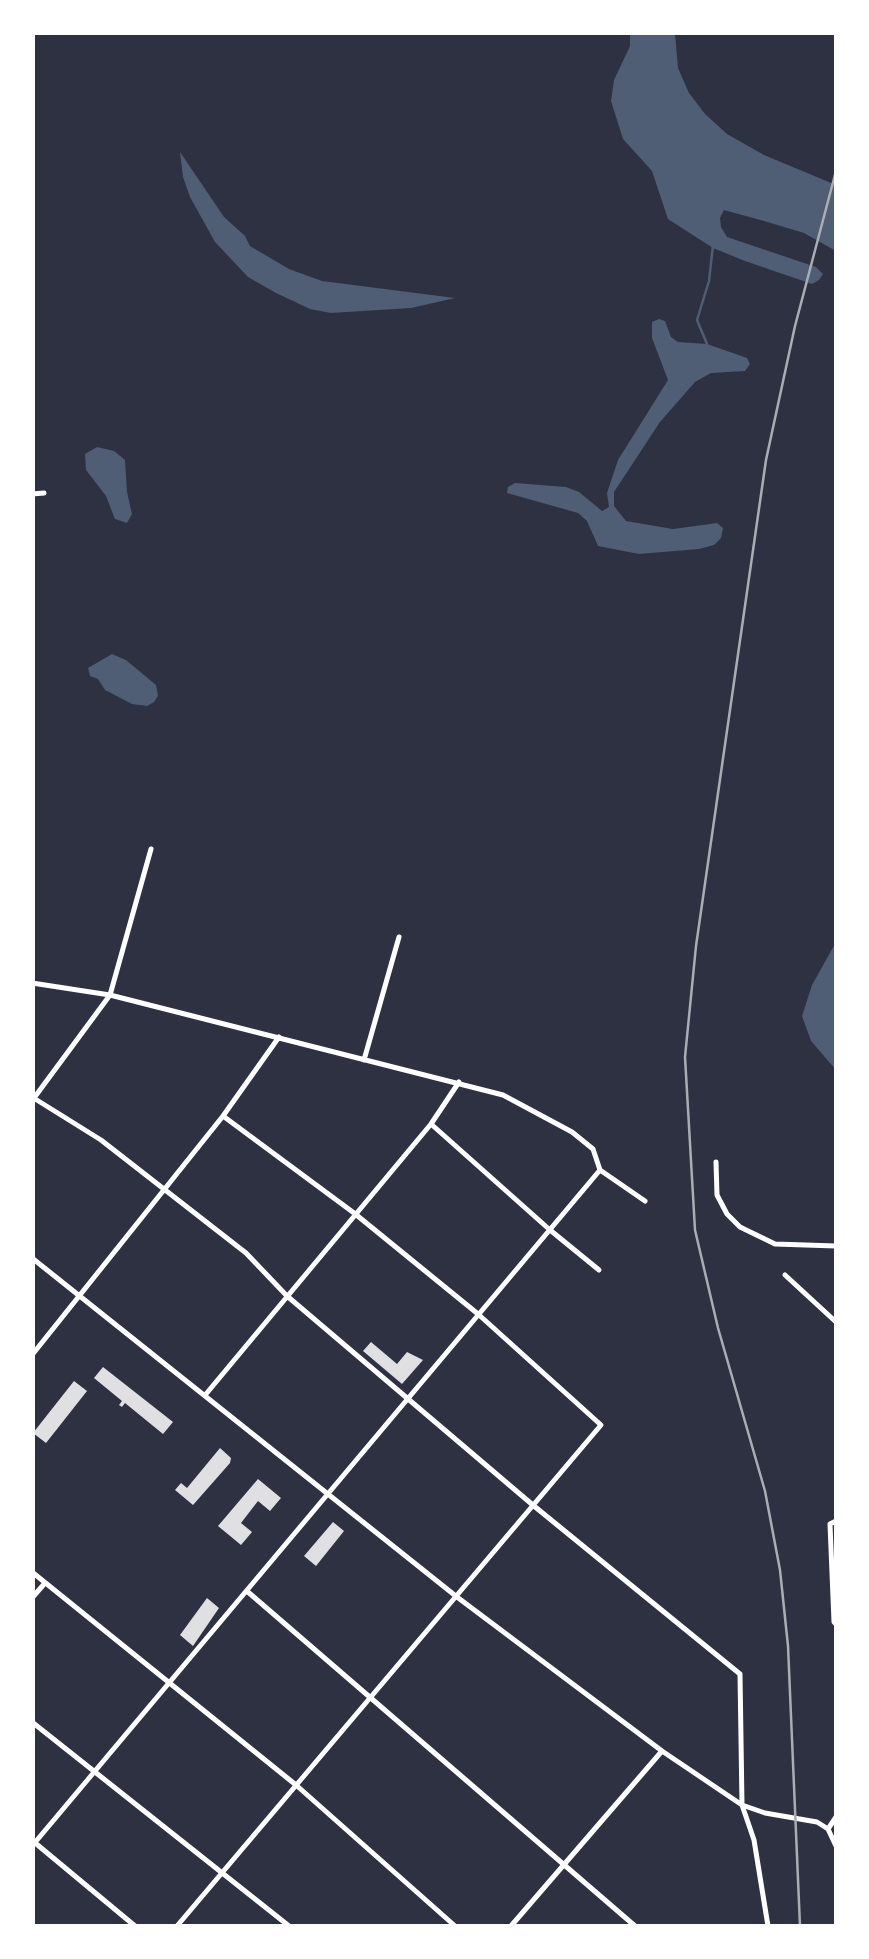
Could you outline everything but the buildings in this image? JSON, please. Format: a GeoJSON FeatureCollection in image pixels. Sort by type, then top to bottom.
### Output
{"type":"FeatureCollection","features":[{"type":"Feature","properties":{"kind":"street"},"geometry":{"type":"LineString","coordinates":[[32,494],[44,493]]}},
{"type":"Feature","properties":{"kind":"street"},"geometry":{"type":"LineString","coordinates":[[151,849],[110,995],[33,1098],[101,1140],[246,1253],[287,1296],[406,1398],[740,1674],[742,1804],[754,1840],[768,1926]]}},
{"type":"Feature","properties":{"kind":"street"},"geometry":{"type":"LineString","coordinates":[[364,1060],[399,938]]}},
{"type":"Feature","properties":{"kind":"street"},"geometry":{"type":"LineString","coordinates":[[32,983],[110,995],[504,1095],[572,1132],[592,1149],[600,1170],[644,1201]]}},
{"type":"Feature","properties":{"kind":"street"},"geometry":{"type":"LineString","coordinates":[[32,1355],[223,1116],[279,1036]]}},
{"type":"Feature","properties":{"kind":"street"},"geometry":{"type":"LineString","coordinates":[[205,1395],[431,1124],[459,1082]]}},
{"type":"Feature","properties":{"kind":"street"},"geometry":{"type":"LineString","coordinates":[[177,1926],[601,1425],[478,1314],[354,1213],[223,1116]]}},
{"type":"Feature","properties":{"kind":"street"},"geometry":{"type":"LineString","coordinates":[[431,1124],[599,1270]]}},
{"type":"Feature","properties":{"kind":"street"},"geometry":{"type":"LineString","coordinates":[[716,1162],[716,1195],[726,1214],[745,1230],[775,1244],[836,1246]]}},
{"type":"Feature","properties":{"kind":"street"},"geometry":{"type":"LineString","coordinates":[[135,1926],[33,1843],[600,1170]]}},
{"type":"Feature","properties":{"kind":"street"},"geometry":{"type":"LineString","coordinates":[[32,1258],[457,1596],[718,1792],[765,1813],[817,1822],[828,1829],[836,1846]]}},
{"type":"Feature","properties":{"kind":"street"},"geometry":{"type":"LineString","coordinates":[[785,1275],[836,1322]]}},
{"type":"Feature","properties":{"kind":"street"},"geometry":{"type":"LineString","coordinates":[[833,1522],[836,1624]]}},
{"type":"Feature","properties":{"kind":"street"},"geometry":{"type":"LineString","coordinates":[[32,1572],[296,1785],[454,1926]]}},
{"type":"Feature","properties":{"kind":"street"},"geometry":{"type":"LineString","coordinates":[[32,1598],[45,1583]]}},
{"type":"Feature","properties":{"kind":"street"},"geometry":{"type":"LineString","coordinates":[[248,1592],[636,1926]]}},
{"type":"Feature","properties":{"kind":"street"},"geometry":{"type":"LineString","coordinates":[[32,1722],[289,1926]]}},
{"type":"Feature","properties":{"kind":"street"},"geometry":{"type":"LineString","coordinates":[[510,1926],[662,1751]]}},
{"type":"Feature","properties":{"kind":"street"},"geometry":{"type":"LineString","coordinates":[[828,1829],[836,1817]]}},
{"type":"Feature","properties":{"kind":"water"},"geometry":{"type":"Polygon","coordinates":[[[630,33],[675,33],[678,68],[689,93],[705,114],[727,134],[764,155],[836,185],[836,251],[804,233],[764,221],[724,210],[720,218],[727,237],[816,267],[823,274],[819,280],[812,284],[745,261],[713,248],[668,219],[652,171],[623,139],[611,101],[614,80],[630,46],[630,33]]]}},
{"type":"Feature","properties":{"kind":"water"},"geometry":{"type":"Polygon","coordinates":[[[180,152],[224,217],[250,246],[289,269],[322,281],[455,298],[411,308],[331,313],[310,309],[276,293],[248,277],[215,242],[190,197],[180,152]]]}},
{"type":"Feature","properties":{"kind":"water"},"geometry":{"type":"Polygon","coordinates":[[[665,321],[671,337],[678,342],[707,344],[747,358],[750,364],[745,371],[711,373],[695,382],[660,422],[614,492],[614,506],[626,521],[673,529],[717,523],[723,528],[721,538],[714,545],[699,549],[639,554],[598,546],[587,521],[578,513],[507,493],[515,483],[566,487],[579,492],[602,511],[609,507],[607,493],[618,460],[668,380],[652,338],[652,322],[665,321]]]}},
{"type":"Feature","properties":{"kind":"water"},"geometry":{"type":"Polygon","coordinates":[[[97,447],[114,451],[125,460],[132,514],[127,523],[115,519],[106,496],[86,470],[85,454],[97,447]]]}},
{"type":"Feature","properties":{"kind":"water"},"geometry":{"type":"Polygon","coordinates":[[[112,654],[126,660],[156,685],[158,696],[154,702],[147,706],[132,704],[105,690],[98,679],[90,676],[88,668],[112,654]]]}},
{"type":"Feature","properties":{"kind":"water"},"geometry":{"type":"Polygon","coordinates":[[[836,942],[836,1070],[811,1041],[802,1016],[812,985],[836,942]]]}},
{"type":"Feature","properties":{"kind":"waterway"},"geometry":{"type":"LineString","coordinates":[[707,344],[697,320],[709,281],[713,245]]}},
{"type":"Feature","properties":{"kind":"railway"},"geometry":{"type":"LineString","coordinates":[[800,1926],[788,1646],[780,1570],[765,1491],[718,1328],[695,1230],[685,1057],[696,946],[766,460],[795,326],[836,171]]}}]}
